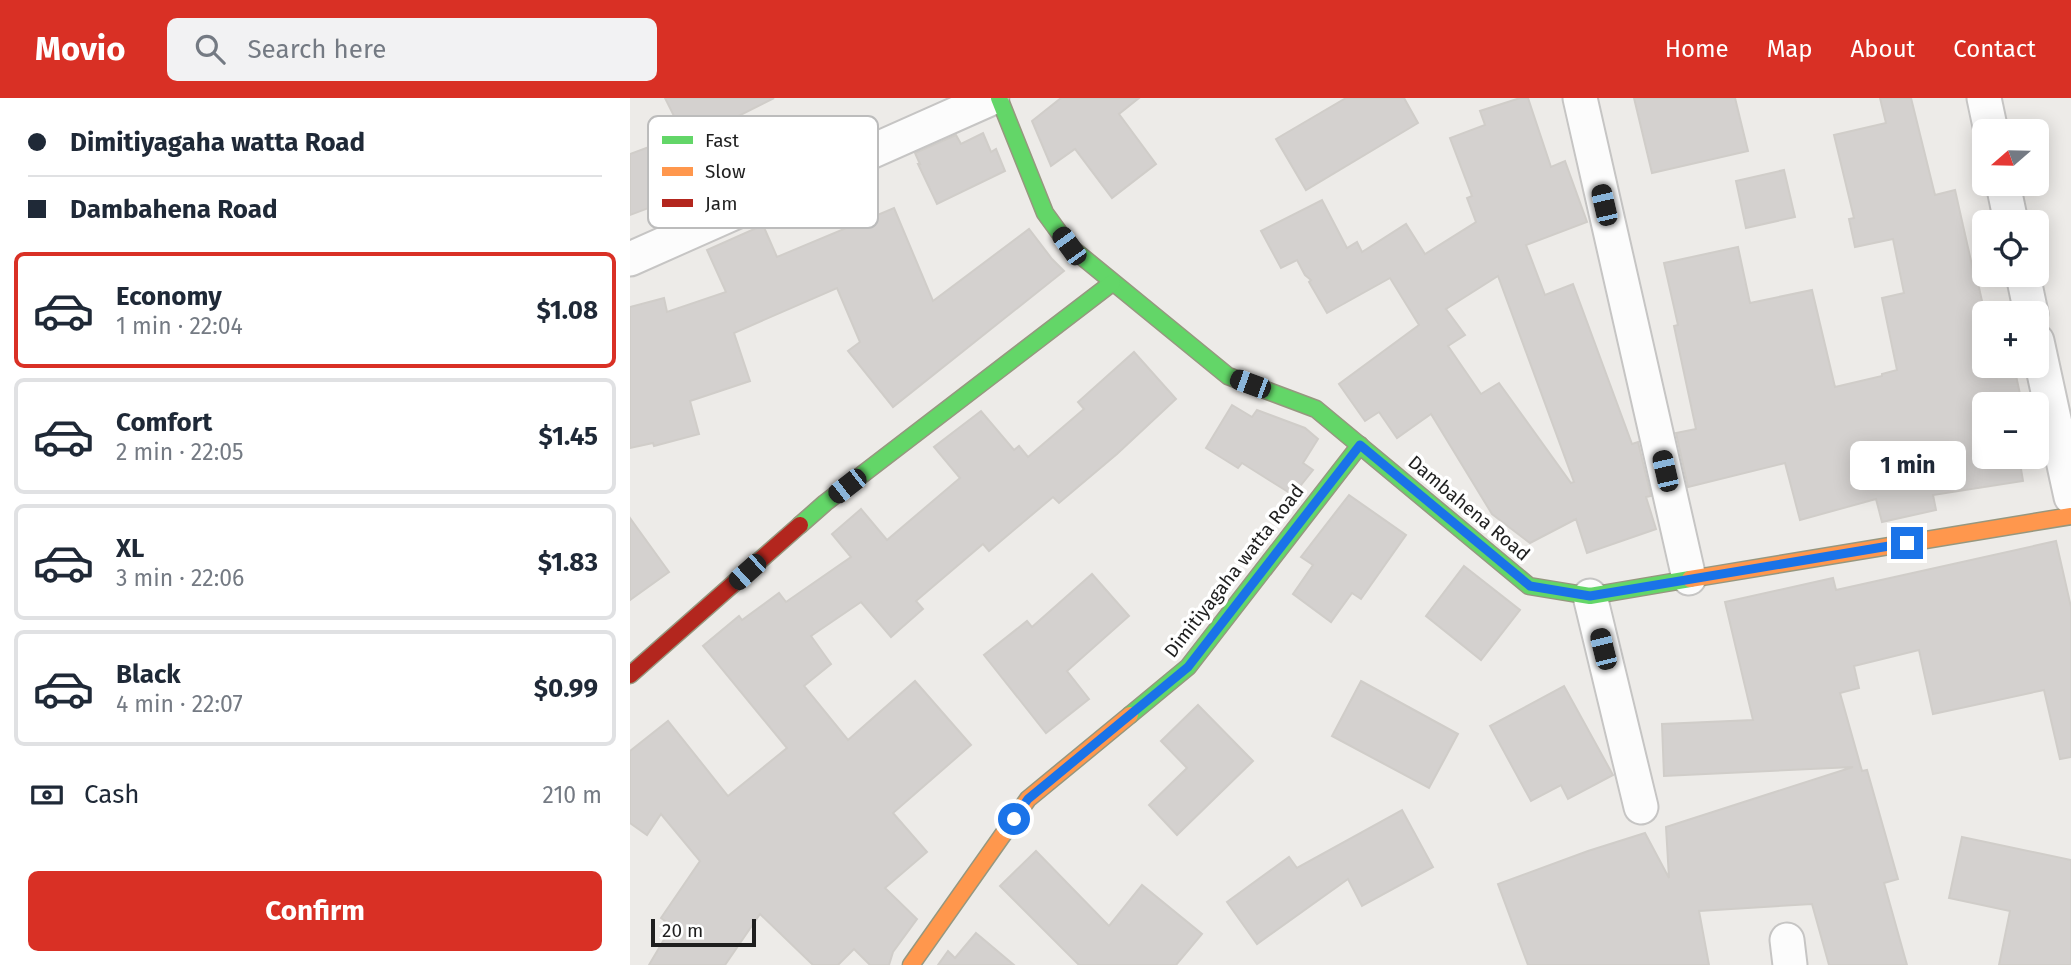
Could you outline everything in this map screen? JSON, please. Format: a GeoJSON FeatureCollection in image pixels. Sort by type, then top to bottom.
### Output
{"type":"FeatureCollection","features":[{"type":"Feature","properties":{"kind":"street"},"geometry":{"type":"LineString","coordinates":[[878,149],[992,98]]}},
{"type":"Feature","properties":{"kind":"street","name":"Dambahena Road"},"geometry":{"type":"LineString","coordinates":[[999,98],[1045,213],[1069,246],[1228,376],[1316,409],[1530,586],[1590,596],[2071,516]]}},
{"type":"Feature","properties":{"kind":"street"},"geometry":{"type":"LineString","coordinates":[[1580,98],[1689,578]]}},
{"type":"Feature","properties":{"kind":"street"},"geometry":{"type":"LineString","coordinates":[[1984,98],[1988,119]]}},
{"type":"Feature","properties":{"kind":"street"},"geometry":{"type":"LineString","coordinates":[[630,259],[700,228]]}},
{"type":"Feature","properties":{"kind":"street"},"geometry":{"type":"LineString","coordinates":[[630,676],[825,503],[1112,283]]}},
{"type":"Feature","properties":{"kind":"street"},"geometry":{"type":"LineString","coordinates":[[2045,378],[2071,497]]}},
{"type":"Feature","properties":{"kind":"street","name":"Dimitiyagaha watta Road"},"geometry":{"type":"LineString","coordinates":[[911,965],[1028,799],[1188,667],[1360,445]]}},
{"type":"Feature","properties":{"kind":"street"},"geometry":{"type":"LineString","coordinates":[[1590,596],[1641,807]]}},
{"type":"Feature","properties":{"kind":"building"},"geometry":{"type":"Polygon","coordinates":[[[665,98],[774,98],[738,116],[674,116],[665,98]]]}},
{"type":"Feature","properties":{"kind":"building"},"geometry":{"type":"Polygon","coordinates":[[[1061,98],[1139,98],[1119,114],[1156,164],[1112,198],[1075,149],[1051,166],[1032,121],[1061,98]]]}},
{"type":"Feature","properties":{"kind":"building"},"geometry":{"type":"Polygon","coordinates":[[[1346,98],[1404,98],[1418,123],[1306,190],[1276,139],[1346,98]]]}},
{"type":"Feature","properties":{"kind":"building"},"geometry":{"type":"Polygon","coordinates":[[[1528,98],[1551,167],[1565,161],[1587,222],[1526,245],[1545,295],[1573,284],[1632,444],[1638,442],[1651,496],[1646,497],[1656,529],[1587,553],[1576,519],[1530,543],[1492,514],[1431,414],[1397,438],[1379,412],[1365,421],[1339,384],[1419,325],[1390,278],[1327,313],[1309,282],[1311,280],[1297,260],[1281,268],[1261,231],[1322,200],[1347,248],[1357,242],[1362,252],[1406,224],[1425,254],[1476,222],[1467,198],[1472,196],[1450,138],[1485,125],[1480,111],[1528,98]],[[1498,276],[1446,309],[1465,335],[1448,346],[1481,394],[1499,383],[1571,483],[1574,482],[1498,276]]]}},
{"type":"Feature","properties":{"kind":"building"},"geometry":{"type":"Polygon","coordinates":[[[1634,98],[1735,98],[1748,151],[1652,173],[1634,98]]]}},
{"type":"Feature","properties":{"kind":"building"},"geometry":{"type":"Polygon","coordinates":[[[1880,98],[1911,98],[1935,195],[1955,190],[1972,265],[1972,287],[1979,287],[1982,301],[1972,301],[1972,378],[2017,378],[2020,392],[1972,392],[1972,469],[2021,469],[2023,481],[1933,495],[1936,510],[1882,522],[1876,499],[1800,520],[1785,463],[1688,487],[1676,433],[1696,429],[1674,326],[1678,325],[1664,263],[1738,247],[1750,303],[1812,290],[1835,387],[1897,370],[1882,298],[1904,293],[1893,239],[1855,247],[1849,219],[1854,218],[1834,135],[1886,123],[1880,98]]]}},
{"type":"Feature","properties":{"kind":"building"},"geometry":{"type":"Polygon","coordinates":[[[983,133],[991,152],[996,149],[1005,171],[937,204],[915,153],[956,135],[961,144],[983,133]]]}},
{"type":"Feature","properties":{"kind":"building"},"geometry":{"type":"Polygon","coordinates":[[[648,147],[648,208],[630,215],[630,154],[648,147]]]}},
{"type":"Feature","properties":{"kind":"building"},"geometry":{"type":"Polygon","coordinates":[[[1784,170],[1795,217],[1746,228],[1736,181],[1784,170]]]}},
{"type":"Feature","properties":{"kind":"building"},"geometry":{"type":"Polygon","coordinates":[[[894,208],[933,301],[1029,229],[1064,271],[893,407],[848,351],[860,342],[837,288],[734,333],[750,381],[690,401],[699,434],[654,446],[653,443],[630,448],[630,307],[664,298],[667,312],[726,292],[707,250],[756,228],[764,228],[777,257],[846,228],[878,228],[878,215],[894,208]]]}},
{"type":"Feature","properties":{"kind":"building"},"geometry":{"type":"Polygon","coordinates":[[[1134,352],[1176,399],[1117,454],[1059,503],[1053,497],[989,551],[983,544],[916,601],[923,609],[891,637],[861,602],[811,636],[831,664],[804,686],[848,740],[915,681],[971,745],[893,813],[927,852],[885,888],[917,919],[893,952],[889,965],[870,965],[854,949],[838,965],[813,965],[760,914],[725,965],[649,965],[672,926],[661,918],[700,861],[661,814],[647,835],[630,823],[630,751],[668,721],[728,796],[787,748],[703,646],[739,616],[742,620],[779,593],[786,602],[851,557],[832,534],[861,509],[887,540],[960,478],[934,447],[981,411],[1014,450],[1019,446],[1028,457],[1084,409],[1078,402],[1134,352]]]}},
{"type":"Feature","properties":{"kind":"building"},"geometry":{"type":"Polygon","coordinates":[[[1232,405],[1252,417],[1257,410],[1305,428],[1318,439],[1303,463],[1313,470],[1293,495],[1242,463],[1238,468],[1206,448],[1232,405]]]}},
{"type":"Feature","properties":{"kind":"building"},"geometry":{"type":"Polygon","coordinates":[[[1349,495],[1406,535],[1361,599],[1352,593],[1331,622],[1293,594],[1313,565],[1301,557],[1349,495]]]}},
{"type":"Feature","properties":{"kind":"building"},"geometry":{"type":"Polygon","coordinates":[[[630,518],[669,572],[630,600],[630,518]]]}},
{"type":"Feature","properties":{"kind":"building"},"geometry":{"type":"Polygon","coordinates":[[[2056,541],[2071,607],[2071,757],[2060,759],[2044,690],[1933,714],[1919,650],[1854,666],[1859,688],[1840,693],[1862,771],[1867,770],[1898,879],[1884,883],[1907,965],[1829,965],[1812,904],[1699,911],[1709,965],[1528,965],[1498,884],[1645,833],[1669,878],[1666,827],[1853,767],[1664,776],[1662,724],[1753,720],[1725,602],[1833,578],[1836,590],[2056,541]]]}},
{"type":"Feature","properties":{"kind":"building"},"geometry":{"type":"Polygon","coordinates":[[[1464,566],[1520,610],[1481,660],[1426,616],[1464,566]]]}},
{"type":"Feature","properties":{"kind":"building"},"geometry":{"type":"Polygon","coordinates":[[[1092,574],[1129,616],[1067,671],[1089,699],[1046,733],[984,655],[1027,621],[1032,627],[1092,574]]]}},
{"type":"Feature","properties":{"kind":"building"},"geometry":{"type":"Polygon","coordinates":[[[1361,681],[1458,734],[1429,788],[1332,736],[1361,681]]]}},
{"type":"Feature","properties":{"kind":"building"},"geometry":{"type":"Polygon","coordinates":[[[1564,686],[1613,775],[1568,799],[1561,785],[1531,801],[1490,726],[1564,686]]]}},
{"type":"Feature","properties":{"kind":"building"},"geometry":{"type":"Polygon","coordinates":[[[1198,705],[1253,761],[1177,835],[1149,805],[1187,768],[1161,741],[1198,705]]]}},
{"type":"Feature","properties":{"kind":"building"},"geometry":{"type":"Polygon","coordinates":[[[1402,810],[1433,867],[1362,906],[1348,879],[1257,944],[1227,902],[1289,857],[1297,868],[1402,810]]]}},
{"type":"Feature","properties":{"kind":"building"},"geometry":{"type":"Polygon","coordinates":[[[1962,837],[2071,860],[2071,965],[1999,965],[2010,911],[1949,898],[1962,837]]]}},
{"type":"Feature","properties":{"kind":"building"},"geometry":{"type":"Polygon","coordinates":[[[1036,851],[1109,926],[1142,885],[1202,934],[1176,965],[1079,965],[1000,886],[1036,851]]]}},
{"type":"Feature","properties":{"kind":"building"},"geometry":{"type":"Polygon","coordinates":[[[976,933],[1014,965],[938,965],[948,951],[955,958],[976,933]]]}},
{"type":"Feature","properties":{"kind":"traffic: fast"},"geometry":{"type":"LineString","coordinates":[[999,98],[1045,213],[1069,246],[1228,376],[1316,409],[1529,586],[1590,596],[1690,579]]}},
{"type":"Feature","properties":{"kind":"traffic: fast"},"geometry":{"type":"LineString","coordinates":[[800,525],[1112,283]]}},
{"type":"Feature","properties":{"kind":"traffic: fast"},"geometry":{"type":"LineString","coordinates":[[1130,715],[1188,667],[1360,445]]}},
{"type":"Feature","properties":{"kind":"traffic: slow"},"geometry":{"type":"LineString","coordinates":[[1690,579],[2071,516]]}},
{"type":"Feature","properties":{"kind":"traffic: slow"},"geometry":{"type":"LineString","coordinates":[[911,965],[1028,799],[1130,715]]}},
{"type":"Feature","properties":{"kind":"traffic: jam"},"geometry":{"type":"LineString","coordinates":[[630,675],[800,525]]}},
{"type":"Feature","properties":{"kind":"route"},"geometry":{"type":"LineString","coordinates":[[1014,819],[1028,799],[1188,667],[1360,445],[1530,586],[1590,596],[1907,543]]}}]}
